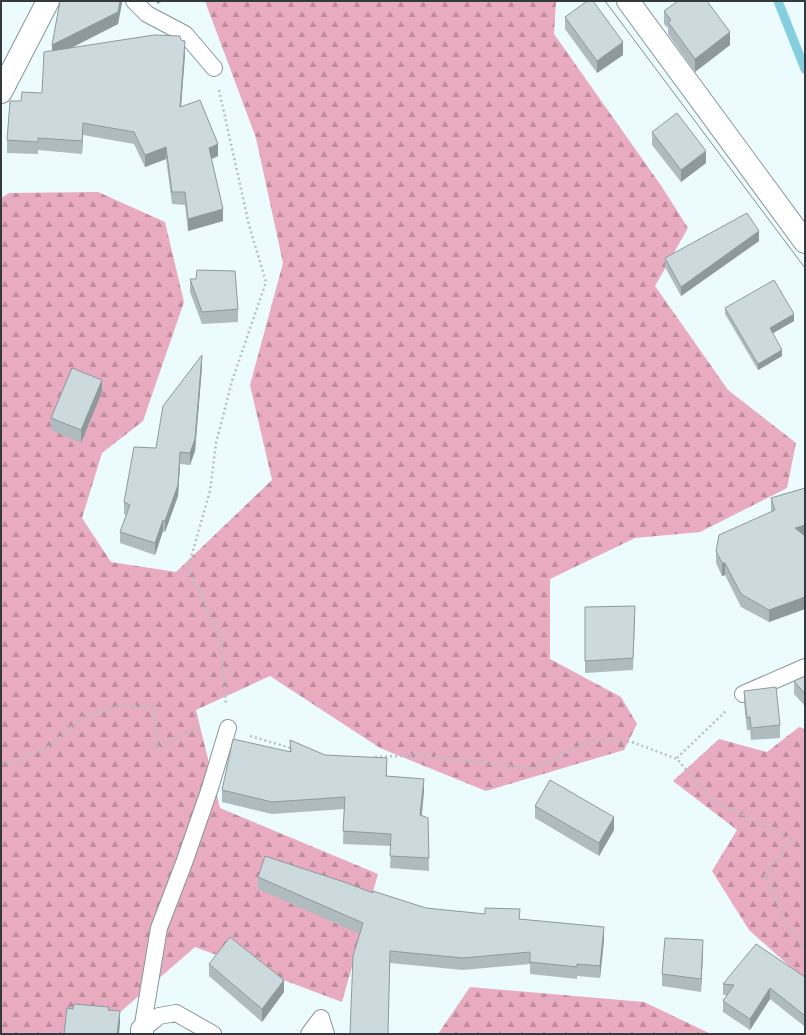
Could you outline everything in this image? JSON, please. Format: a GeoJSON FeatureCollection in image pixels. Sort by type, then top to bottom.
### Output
{"type":"FeatureCollection","features":[{"type":"Feature","properties":{"kind":"street"},"geometry":{"type":"LineString","coordinates":[[1,92],[48,1]]}},
{"type":"Feature","properties":{"kind":"street"},"geometry":{"type":"LineString","coordinates":[[628,1],[805,242]]}},
{"type":"Feature","properties":{"kind":"lane"},"geometry":{"type":"LineString","coordinates":[[134,1],[147,14],[186,34],[214,68]]}},
{"type":"Feature","properties":{"kind":"lane"},"geometry":{"type":"LineString","coordinates":[[743,694],[805,667]]}},
{"type":"Feature","properties":{"kind":"lane"},"geometry":{"type":"LineString","coordinates":[[142,1032],[159,928],[184,863],[210,788],[228,728]]}},
{"type":"Feature","properties":{"kind":"lane"},"geometry":{"type":"LineString","coordinates":[[142,1032],[159,1016],[176,1013],[213,1034]]}},
{"type":"Feature","properties":{"kind":"lane"},"geometry":{"type":"LineString","coordinates":[[309,1034],[321,1018],[326,1034]]}},
{"type":"Feature","properties":{"kind":"path"},"geometry":{"type":"LineString","coordinates":[[214,68],[249,226],[266,282],[232,382],[216,443],[210,491],[188,568],[221,640],[228,728]]}},
{"type":"Feature","properties":{"kind":"path"},"geometry":{"type":"LineString","coordinates":[[677,759],[743,694]]}},
{"type":"Feature","properties":{"kind":"path"},"geometry":{"type":"LineString","coordinates":[[1,762],[15,762],[50,746],[83,717],[124,704],[154,709],[157,748],[199,727],[228,728],[291,748]]}},
{"type":"Feature","properties":{"kind":"path"},"geometry":{"type":"LineString","coordinates":[[375,758],[422,755],[534,769],[591,740],[632,742],[677,759],[712,800],[792,839],[765,876],[783,916],[805,950]]}},
{"type":"Feature","properties":{"kind":"green space"},"geometry":{"type":"Polygon","coordinates":[[[205,1],[556,1],[554,34],[662,187],[688,228],[655,286],[728,390],[796,443],[787,488],[700,532],[635,538],[550,579],[550,659],[621,697],[637,724],[624,750],[486,791],[380,748],[270,676],[196,710],[220,808],[378,874],[342,1002],[195,947],[95,1034],[1,1034],[1,198],[9,193],[98,192],[165,222],[184,302],[143,421],[102,453],[82,518],[111,562],[176,572],[272,480],[250,385],[283,263],[256,138],[205,1]]]}},
{"type":"Feature","properties":{"kind":"green space"},"geometry":{"type":"Polygon","coordinates":[[[799,727],[805,729],[805,980],[749,930],[712,871],[737,830],[673,781],[719,739],[767,752],[799,727]]]}},
{"type":"Feature","properties":{"kind":"green space"},"geometry":{"type":"Polygon","coordinates":[[[470,987],[644,1002],[711,1034],[438,1034],[470,987]]]}},
{"type":"Feature","properties":{"kind":"building"},"geometry":{"type":"Polygon","coordinates":[[[60,1],[120,1],[118,12],[52,45],[60,1]]]}},
{"type":"Feature","properties":{"kind":"building"},"geometry":{"type":"Polygon","coordinates":[[[587,1],[593,1],[623,42],[597,61],[565,17],[587,1]]]}},
{"type":"Feature","properties":{"kind":"building"},"geometry":{"type":"Polygon","coordinates":[[[678,1],[707,1],[730,32],[695,59],[668,22],[671,20],[664,11],[678,1]]]}},
{"type":"Feature","properties":{"kind":"building"},"geometry":{"type":"Polygon","coordinates":[[[154,35],[180,36],[181,40],[185,41],[180,107],[200,100],[218,144],[209,148],[223,209],[188,219],[185,192],[172,192],[166,147],[145,155],[134,132],[83,123],[82,141],[38,138],[38,142],[7,140],[10,101],[21,101],[22,92],[42,93],[44,52],[154,35]]]}},
{"type":"Feature","properties":{"kind":"building"},"geometry":{"type":"Polygon","coordinates":[[[677,113],[706,151],[681,170],[652,132],[677,113]]]}},
{"type":"Feature","properties":{"kind":"building"},"geometry":{"type":"Polygon","coordinates":[[[747,213],[759,231],[681,287],[665,258],[747,213]]]}},
{"type":"Feature","properties":{"kind":"building"},"geometry":{"type":"Polygon","coordinates":[[[197,270],[235,271],[238,309],[202,312],[190,279],[196,279],[197,270]]]}},
{"type":"Feature","properties":{"kind":"building"},"geometry":{"type":"Polygon","coordinates":[[[774,280],[794,314],[770,328],[782,350],[758,364],[725,308],[774,280]]]}},
{"type":"Feature","properties":{"kind":"building"},"geometry":{"type":"Polygon","coordinates":[[[202,355],[195,439],[190,453],[180,452],[178,485],[155,543],[120,532],[130,505],[124,502],[134,447],[156,448],[163,406],[202,355]]]}},
{"type":"Feature","properties":{"kind":"building"},"geometry":{"type":"Polygon","coordinates":[[[72,368],[102,380],[81,430],[51,418],[72,368]]]}},
{"type":"Feature","properties":{"kind":"building"},"geometry":{"type":"Polygon","coordinates":[[[805,488],[805,525],[795,528],[805,536],[805,597],[769,610],[741,594],[725,563],[722,563],[716,551],[719,535],[775,510],[771,498],[805,488]]]}},
{"type":"Feature","properties":{"kind":"building"},"geometry":{"type":"Polygon","coordinates":[[[635,606],[633,658],[585,661],[585,607],[635,606]]]}},
{"type":"Feature","properties":{"kind":"building"},"geometry":{"type":"Polygon","coordinates":[[[805,676],[805,694],[794,681],[805,676]]]}},
{"type":"Feature","properties":{"kind":"building"},"geometry":{"type":"Polygon","coordinates":[[[776,687],[780,725],[751,728],[750,717],[747,718],[744,691],[776,687]]]}},
{"type":"Feature","properties":{"kind":"building"},"geometry":{"type":"Polygon","coordinates":[[[233,739],[291,752],[290,740],[325,755],[387,758],[386,776],[424,779],[420,815],[428,818],[429,858],[390,856],[391,834],[343,831],[345,797],[272,802],[222,790],[233,739]]]}},
{"type":"Feature","properties":{"kind":"building"},"geometry":{"type":"Polygon","coordinates":[[[550,780],[614,817],[599,843],[535,806],[550,780]]]}},
{"type":"Feature","properties":{"kind":"building"},"geometry":{"type":"Polygon","coordinates":[[[265,856],[373,893],[373,891],[426,908],[485,914],[485,908],[520,909],[519,919],[604,927],[600,966],[577,964],[577,967],[530,962],[530,952],[463,958],[390,951],[388,1034],[350,1034],[353,956],[363,923],[258,877],[265,856]]]}},
{"type":"Feature","properties":{"kind":"building"},"geometry":{"type":"Polygon","coordinates":[[[230,937],[284,980],[262,1009],[209,964],[230,937]]]}},
{"type":"Feature","properties":{"kind":"building"},"geometry":{"type":"Polygon","coordinates":[[[665,938],[703,940],[701,979],[662,974],[665,938]]]}},
{"type":"Feature","properties":{"kind":"building"},"geometry":{"type":"Polygon","coordinates":[[[756,944],[805,977],[804,1015],[770,988],[750,1019],[723,1001],[734,985],[723,984],[756,944]]]}},
{"type":"Feature","properties":{"kind":"building"},"geometry":{"type":"Polygon","coordinates":[[[74,1004],[109,1007],[108,1010],[120,1011],[117,1034],[64,1034],[67,1008],[73,1009],[74,1004]]]}},
{"type":"Feature","properties":{"kind":"waterway"},"geometry":{"type":"LineString","coordinates":[[778,1],[805,69]]}},
{"type":"Feature","properties":{"kind":"tram line"},"geometry":{"type":"LineString","coordinates":[[605,1],[805,268]]}}]}
